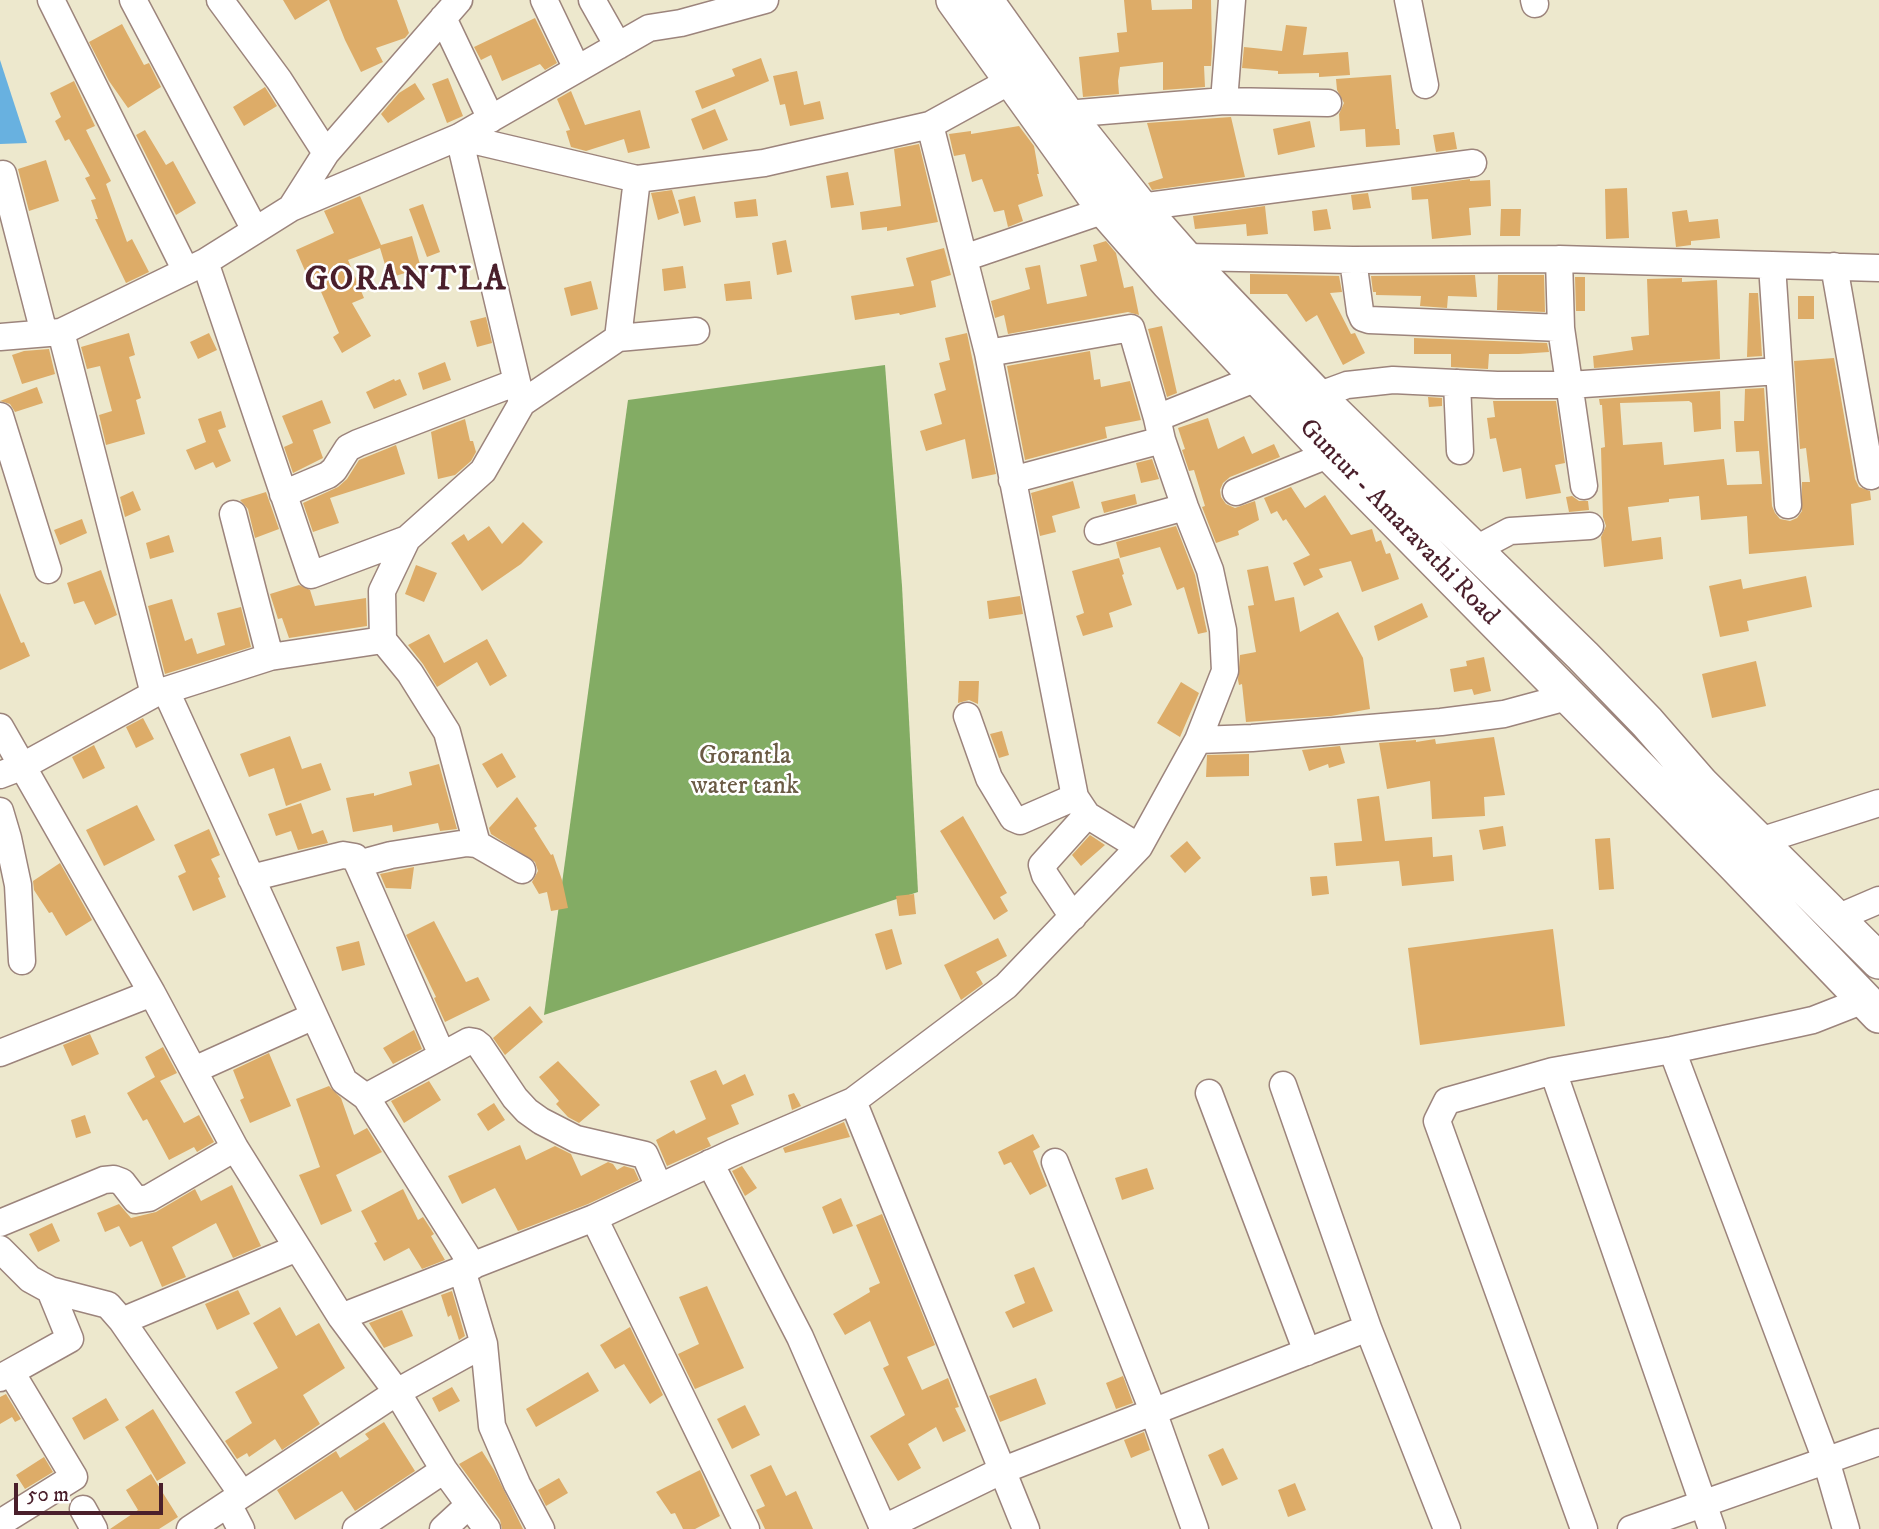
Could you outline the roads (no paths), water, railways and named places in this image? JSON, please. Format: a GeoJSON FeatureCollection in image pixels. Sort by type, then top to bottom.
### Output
{"type":"FeatureCollection","features":[{"type":"Feature","properties":{"kind":"main road","name":"Guntur - Amaravathi Road"},"geometry":{"type":"LineString","coordinates":[[954,0],[1105,210],[1257,378],[1871,1007]]}},
{"type":"Feature","properties":{"kind":"main road","name":"Guntur - Amaravathi Road"},"geometry":{"type":"LineString","coordinates":[[985,0],[1066,114],[1140,207],[1184,257],[1317,396],[1583,656],[1702,784],[1879,961]]}},
{"type":"Feature","properties":{"kind":"street"},"geometry":{"type":"LineString","coordinates":[[51,0],[195,267],[284,494],[311,575],[407,539],[483,471],[520,393],[460,137]]}},
{"type":"Feature","properties":{"kind":"street"},"geometry":{"type":"LineString","coordinates":[[133,0],[256,230]]}},
{"type":"Feature","properties":{"kind":"street"},"geometry":{"type":"LineString","coordinates":[[220,0],[279,80],[326,153]]}},
{"type":"Feature","properties":{"kind":"street"},"geometry":{"type":"LineString","coordinates":[[544,0],[577,69]]}},
{"type":"Feature","properties":{"kind":"street"},"geometry":{"type":"LineString","coordinates":[[592,0],[618,46]]}},
{"type":"Feature","properties":{"kind":"street"},"geometry":{"type":"LineString","coordinates":[[0,337],[53,332],[195,267],[291,208],[460,137],[677,11],[765,0]]}},
{"type":"Feature","properties":{"kind":"street"},"geometry":{"type":"LineString","coordinates":[[1224,101],[1232,0]]}},
{"type":"Feature","properties":{"kind":"street"},"geometry":{"type":"LineString","coordinates":[[1408,0],[1425,85]]}},
{"type":"Feature","properties":{"kind":"street"},"geometry":{"type":"LineString","coordinates":[[291,208],[326,153],[451,9],[491,119]]}},
{"type":"Feature","properties":{"kind":"street"},"geometry":{"type":"LineString","coordinates":[[460,137],[637,178],[764,163],[930,125],[1010,81]]}},
{"type":"Feature","properties":{"kind":"street"},"geometry":{"type":"LineString","coordinates":[[1066,114],[1224,101],[1328,103]]}},
{"type":"Feature","properties":{"kind":"street"},"geometry":{"type":"LineString","coordinates":[[930,125],[988,353],[1081,806],[1139,846]]}},
{"type":"Feature","properties":{"kind":"street"},"geometry":{"type":"LineString","coordinates":[[1140,207],[1473,163]]}},
{"type":"Feature","properties":{"kind":"street"},"geometry":{"type":"LineString","coordinates":[[3,174],[160,692],[251,878],[344,1081],[366,1097],[467,1268],[484,1344],[492,1426],[517,1484],[541,1529]]}},
{"type":"Feature","properties":{"kind":"street"},"geometry":{"type":"LineString","coordinates":[[618,338],[637,178]]}},
{"type":"Feature","properties":{"kind":"street"},"geometry":{"type":"LineString","coordinates":[[964,258],[1105,210]]}},
{"type":"Feature","properties":{"kind":"street"},"geometry":{"type":"LineString","coordinates":[[1184,257],[1559,259],[1879,268]]}},
{"type":"Feature","properties":{"kind":"street"},"geometry":{"type":"LineString","coordinates":[[1559,259],[1561,328],[1584,486]]}},
{"type":"Feature","properties":{"kind":"street"},"geometry":{"type":"LineString","coordinates":[[1353,260],[1360,311],[1363,317],[1369,320],[1561,328]]}},
{"type":"Feature","properties":{"kind":"street"},"geometry":{"type":"LineString","coordinates":[[1772,265],[1788,505]]}},
{"type":"Feature","properties":{"kind":"street"},"geometry":{"type":"LineString","coordinates":[[1834,266],[1871,476]]}},
{"type":"Feature","properties":{"kind":"street"},"geometry":{"type":"LineString","coordinates":[[341,1317],[594,1217],[853,1101],[1006,986],[1139,846],[1198,740],[1225,671],[1223,631],[1210,570],[1159,429],[1131,328],[988,353]]}},
{"type":"Feature","properties":{"kind":"street"},"geometry":{"type":"LineString","coordinates":[[284,494],[328,475],[348,448],[358,443],[520,393],[618,338],[696,331]]}},
{"type":"Feature","properties":{"kind":"street"},"geometry":{"type":"LineString","coordinates":[[1317,396],[1367,381],[1569,385],[1779,371]]}},
{"type":"Feature","properties":{"kind":"street"},"geometry":{"type":"LineString","coordinates":[[1012,480],[1159,429],[1257,378]]}},
{"type":"Feature","properties":{"kind":"street"},"geometry":{"type":"LineString","coordinates":[[1457,383],[1460,452]]}},
{"type":"Feature","properties":{"kind":"street"},"geometry":{"type":"LineString","coordinates":[[0,415],[48,570]]}},
{"type":"Feature","properties":{"kind":"street"},"geometry":{"type":"LineString","coordinates":[[1236,492],[1330,454]]}},
{"type":"Feature","properties":{"kind":"street"},"geometry":{"type":"LineString","coordinates":[[1098,531],[1185,507]]}},
{"type":"Feature","properties":{"kind":"street"},"geometry":{"type":"LineString","coordinates":[[233,514],[270,657]]}},
{"type":"Feature","properties":{"kind":"street"},"geometry":{"type":"LineString","coordinates":[[1476,549],[1510,531],[1590,526]]}},
{"type":"Feature","properties":{"kind":"street"},"geometry":{"type":"LineString","coordinates":[[407,539],[382,591],[383,640],[410,673],[447,732],[477,844]]}},
{"type":"Feature","properties":{"kind":"street"},"geometry":{"type":"LineString","coordinates":[[11,771],[160,692],[270,657],[383,640]]}},
{"type":"Feature","properties":{"kind":"street"},"geometry":{"type":"LineString","coordinates":[[1198,740],[1441,722],[1504,714],[1567,697]]}},
{"type":"Feature","properties":{"kind":"street"},"geometry":{"type":"LineString","coordinates":[[967,716],[989,778],[1013,818],[1020,821],[1081,806]]}},
{"type":"Feature","properties":{"kind":"street"},"geometry":{"type":"LineString","coordinates":[[0,727],[11,771],[152,993],[235,1148],[341,1317],[397,1392],[444,1470],[486,1529]]}},
{"type":"Feature","properties":{"kind":"street"},"geometry":{"type":"LineString","coordinates":[[1760,841],[1879,803]]}},
{"type":"Feature","properties":{"kind":"street"},"geometry":{"type":"LineString","coordinates":[[1073,916],[1045,875],[1042,865],[1081,806]]}},
{"type":"Feature","properties":{"kind":"street"},"geometry":{"type":"LineString","coordinates":[[0,811],[18,885],[22,961]]}},
{"type":"Feature","properties":{"kind":"street"},"geometry":{"type":"LineString","coordinates":[[358,864],[391,855],[456,844],[477,844],[522,870]]}},
{"type":"Feature","properties":{"kind":"street"},"geometry":{"type":"LineString","coordinates":[[251,878],[343,855],[355,857],[442,1055]]}},
{"type":"Feature","properties":{"kind":"street"},"geometry":{"type":"LineString","coordinates":[[1838,918],[1879,900]]}},
{"type":"Feature","properties":{"kind":"street"},"geometry":{"type":"LineString","coordinates":[[0,1053],[152,993]]}},
{"type":"Feature","properties":{"kind":"street"},"geometry":{"type":"LineString","coordinates":[[1584,1529],[1437,1121],[1447,1101],[1553,1071],[1672,1050],[1871,1007]]}},
{"type":"Feature","properties":{"kind":"street"},"geometry":{"type":"LineString","coordinates":[[194,1070],[314,1016]]}},
{"type":"Feature","properties":{"kind":"street"},"geometry":{"type":"LineString","coordinates":[[366,1097],[469,1041],[475,1042],[527,1111],[576,1139],[645,1155],[659,1187]]}},
{"type":"Feature","properties":{"kind":"street"},"geometry":{"type":"LineString","coordinates":[[1672,1050],[1826,1460],[1846,1529]]}},
{"type":"Feature","properties":{"kind":"street"},"geometry":{"type":"LineString","coordinates":[[1553,1071],[1712,1529]]}},
{"type":"Feature","properties":{"kind":"street"},"geometry":{"type":"LineString","coordinates":[[1283,1085],[1368,1328],[1447,1529]]}},
{"type":"Feature","properties":{"kind":"street"},"geometry":{"type":"LineString","coordinates":[[1209,1093],[1307,1352]]}},
{"type":"Feature","properties":{"kind":"street"},"geometry":{"type":"LineString","coordinates":[[853,1101],[1026,1529]]}},
{"type":"Feature","properties":{"kind":"street"},"geometry":{"type":"LineString","coordinates":[[0,1223],[114,1178],[122,1182],[136,1200],[142,1200],[235,1148]]}},
{"type":"Feature","properties":{"kind":"street"},"geometry":{"type":"LineString","coordinates":[[1055,1162],[1153,1411],[1195,1529]]}},
{"type":"Feature","properties":{"kind":"street"},"geometry":{"type":"LineString","coordinates":[[710,1163],[800,1337],[883,1529],[1001,1471],[1368,1328]]}},
{"type":"Feature","properties":{"kind":"street"},"geometry":{"type":"LineString","coordinates":[[594,1217],[746,1529]]}},
{"type":"Feature","properties":{"kind":"street"},"geometry":{"type":"LineString","coordinates":[[122,1321],[297,1248]]}},
{"type":"Feature","properties":{"kind":"street"},"geometry":{"type":"LineString","coordinates":[[0,1249],[30,1279],[50,1290],[108,1305],[122,1321],[235,1499],[241,1529]]}},
{"type":"Feature","properties":{"kind":"street"},"geometry":{"type":"LineString","coordinates":[[0,1523],[74,1477],[6,1375],[70,1339],[50,1290]]}},
{"type":"Feature","properties":{"kind":"street"},"geometry":{"type":"LineString","coordinates":[[190,1529],[397,1392],[484,1344]]}},
{"type":"Feature","properties":{"kind":"street"},"geometry":{"type":"LineString","coordinates":[[1631,1529],[1879,1442]]}},
{"type":"Feature","properties":{"kind":"street"},"geometry":{"type":"LineString","coordinates":[[356,1529],[444,1470]]}},
{"type":"Feature","properties":{"kind":"street"},"geometry":{"type":"LineString","coordinates":[[443,1529],[468,1506]]}},
{"type":"Feature","properties":{"kind":"water"},"geometry":{"type":"Polygon","coordinates":[[[0,60],[27,143],[0,144],[0,60]]]}},
{"type":"Feature","properties":{"kind":"district","name":"GORANTLA"},"geometry":{"type":"Point","coordinates":[406,282]}},
{"type":"Feature","properties":{"kind":"park label","name":"Gorantla water tank"},"geometry":{"type":"Point","coordinates":[745,773]}}]}
